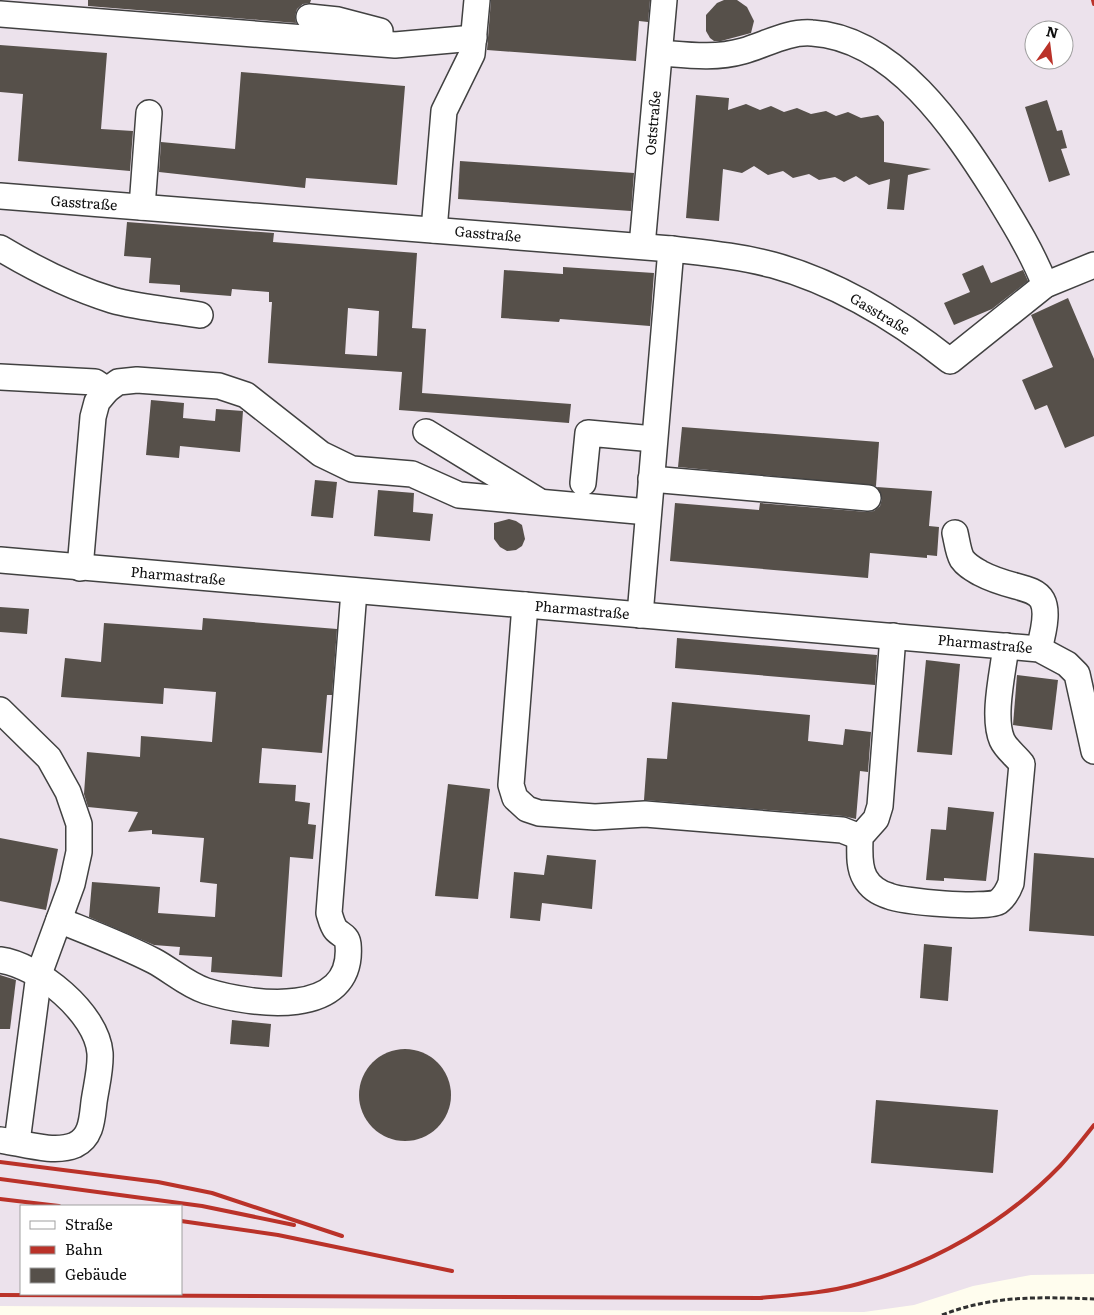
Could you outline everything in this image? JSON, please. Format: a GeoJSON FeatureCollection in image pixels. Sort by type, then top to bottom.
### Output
{"type":"FeatureCollection","features":[{"type":"Feature","properties":{"kind":"street"},"geometry":{"type":"LineString","coordinates":[[434,230],[444,111],[472,54],[477,0]]}},
{"type":"Feature","properties":{"kind":"street","name":"Oststraße"},"geometry":{"type":"LineString","coordinates":[[642,246],[664,0]]}},
{"type":"Feature","properties":{"kind":"street"},"geometry":{"type":"LineString","coordinates":[[0,14],[396,45],[474,38]]}},
{"type":"Feature","properties":{"kind":"street"},"geometry":{"type":"LineString","coordinates":[[309,17],[338,20],[372,30],[415,34],[439,42]]}},
{"type":"Feature","properties":{"kind":"street"},"geometry":{"type":"LineString","coordinates":[[660,53],[718,56],[743,51],[776,39],[811,33],[838,38],[869,51],[896,69],[931,102],[968,150],[1031,251],[1045,285],[1094,265]]}},
{"type":"Feature","properties":{"kind":"street"},"geometry":{"type":"LineString","coordinates":[[142,207],[149,113]]}},
{"type":"Feature","properties":{"kind":"street","name":"Gasstraße"},"geometry":{"type":"LineString","coordinates":[[0,196],[642,246],[740,258],[774,265],[813,279],[856,299],[899,325],[950,361],[1045,285]]}},
{"type":"Feature","properties":{"kind":"street"},"geometry":{"type":"LineString","coordinates":[[0,248],[37,269],[78,288],[114,300],[200,315]]}},
{"type":"Feature","properties":{"kind":"street"},"geometry":{"type":"LineString","coordinates":[[640,614],[671,249]]}},
{"type":"Feature","properties":{"kind":"street"},"geometry":{"type":"LineString","coordinates":[[0,377],[96,382],[107,390]]}},
{"type":"Feature","properties":{"kind":"street"},"geometry":{"type":"LineString","coordinates":[[80,568],[93,417],[98,402],[107,390],[118,382],[136,380],[219,386],[246,395],[322,454],[352,469],[412,474],[459,495],[648,512]]}},
{"type":"Feature","properties":{"kind":"street"},"geometry":{"type":"LineString","coordinates":[[426,432],[541,503]]}},
{"type":"Feature","properties":{"kind":"street"},"geometry":{"type":"LineString","coordinates":[[583,484],[588,433],[654,439]]}},
{"type":"Feature","properties":{"kind":"street"},"geometry":{"type":"LineString","coordinates":[[651,479],[868,498]]}},
{"type":"Feature","properties":{"kind":"street"},"geometry":{"type":"LineString","coordinates":[[955,533],[961,557],[970,567],[993,580],[1028,588],[1038,593],[1043,601],[1046,622],[1039,649]]}},
{"type":"Feature","properties":{"kind":"street","name":"Pharmastraße"},"geometry":{"type":"LineString","coordinates":[[0,560],[1039,649],[1067,664],[1077,674],[1094,751]]}},
{"type":"Feature","properties":{"kind":"street"},"geometry":{"type":"LineString","coordinates":[[59,920],[156,962],[205,991],[276,1002],[302,1003],[317,998],[332,989],[340,978],[348,948],[346,937],[333,925],[329,913],[354,591]]}},
{"type":"Feature","properties":{"kind":"street"},"geometry":{"type":"LineString","coordinates":[[525,605],[511,785],[515,798],[527,809],[539,813],[595,817],[645,814],[842,830],[860,837]]}},
{"type":"Feature","properties":{"kind":"street"},"geometry":{"type":"LineString","coordinates":[[893,636],[880,806],[876,819],[860,837],[860,858],[865,877],[877,891],[890,897],[984,906],[997,902],[1006,894],[1011,883],[1022,764],[1015,753],[1003,743],[997,727],[1006,646]]}},
{"type":"Feature","properties":{"kind":"street"},"geometry":{"type":"LineString","coordinates":[[0,710],[49,758],[68,792],[79,824],[79,852],[72,884],[39,974],[8,1141],[57,1148],[75,1145],[86,1138],[92,1122],[100,1054],[96,1034],[55,985],[39,974],[24,966],[0,960]]}},
{"type":"Feature","properties":{"kind":"path"},"geometry":{"type":"LineString","coordinates":[[942,1315],[980,1302],[1046,1297],[1094,1299]]}},
{"type":"Feature","properties":{"kind":"shaded area"},"geometry":{"type":"Polygon","coordinates":[[[0,0],[1094,0],[1094,1274],[1031,1275],[973,1286],[914,1305],[864,1312],[0,1306],[0,0]]]}},
{"type":"Feature","properties":{"kind":"building"},"geometry":{"type":"Polygon","coordinates":[[[88,0],[311,0],[310,3],[303,4],[297,9],[296,23],[88,6],[88,0]]]}},
{"type":"Feature","properties":{"kind":"building"},"geometry":{"type":"Polygon","coordinates":[[[491,0],[650,0],[648,22],[639,21],[636,61],[487,50],[491,0]]]}},
{"type":"Feature","properties":{"kind":"building"},"geometry":{"type":"Polygon","coordinates":[[[724,0],[737,0],[747,7],[754,21],[751,33],[721,41],[714,41],[710,38],[706,31],[706,15],[717,3],[724,0]]]}},
{"type":"Feature","properties":{"kind":"building"},"geometry":{"type":"Polygon","coordinates":[[[0,45],[107,53],[101,129],[133,131],[130,171],[18,161],[23,94],[0,92],[0,45]]]}},
{"type":"Feature","properties":{"kind":"building"},"geometry":{"type":"Polygon","coordinates":[[[241,72],[405,86],[397,185],[306,178],[305,188],[159,172],[161,142],[235,149],[241,72]]]}},
{"type":"Feature","properties":{"kind":"building"},"geometry":{"type":"Polygon","coordinates":[[[696,95],[729,98],[728,110],[746,104],[760,110],[771,106],[784,112],[797,108],[811,114],[826,111],[836,116],[848,112],[861,118],[878,115],[884,122],[884,162],[931,169],[908,175],[904,210],[887,209],[890,179],[869,185],[856,176],[844,182],[835,177],[819,180],[809,174],[793,178],[783,171],[768,175],[754,166],[742,173],[723,169],[719,221],[686,218],[696,95]]]}},
{"type":"Feature","properties":{"kind":"building"},"geometry":{"type":"Polygon","coordinates":[[[1047,100],[1057,131],[1062,130],[1067,148],[1061,149],[1070,175],[1049,182],[1025,107],[1047,100]]]}},
{"type":"Feature","properties":{"kind":"building"},"geometry":{"type":"Polygon","coordinates":[[[460,161],[634,173],[631,211],[458,199],[460,161]]]}},
{"type":"Feature","properties":{"kind":"building"},"geometry":{"type":"Polygon","coordinates":[[[127,222],[274,233],[273,242],[417,253],[412,328],[426,329],[422,393],[571,404],[569,423],[399,410],[402,372],[268,363],[272,302],[269,302],[269,292],[232,289],[231,296],[180,292],[180,285],[149,283],[151,258],[124,256],[127,222]],[[348,308],[345,354],[377,356],[379,311],[348,308]]]}},
{"type":"Feature","properties":{"kind":"building"},"geometry":{"type":"Polygon","coordinates":[[[983,265],[991,283],[1023,270],[1028,281],[992,309],[954,325],[944,303],[970,292],[962,274],[983,265]]]}},
{"type":"Feature","properties":{"kind":"building"},"geometry":{"type":"Polygon","coordinates":[[[563,267],[654,273],[650,326],[560,319],[559,322],[501,318],[504,270],[563,274],[563,267]]]}},
{"type":"Feature","properties":{"kind":"building"},"geometry":{"type":"Polygon","coordinates":[[[1068,298],[1094,359],[1094,436],[1065,448],[1047,405],[1035,410],[1022,380],[1053,367],[1031,315],[1068,298]]]}},
{"type":"Feature","properties":{"kind":"building"},"geometry":{"type":"Polygon","coordinates":[[[151,400],[184,403],[183,418],[215,421],[216,409],[243,411],[240,452],[180,446],[179,458],[146,455],[151,400]]]}},
{"type":"Feature","properties":{"kind":"building"},"geometry":{"type":"Polygon","coordinates":[[[682,427],[879,442],[876,486],[678,467],[682,427]]]}},
{"type":"Feature","properties":{"kind":"building"},"geometry":{"type":"Polygon","coordinates":[[[315,480],[337,482],[333,518],[311,516],[315,480]]]}},
{"type":"Feature","properties":{"kind":"building"},"geometry":{"type":"Polygon","coordinates":[[[877,487],[932,491],[929,526],[939,527],[937,556],[927,555],[927,558],[870,553],[868,578],[670,561],[675,503],[759,510],[760,503],[867,512],[874,511],[880,506],[882,499],[877,487]]]}},
{"type":"Feature","properties":{"kind":"building"},"geometry":{"type":"Polygon","coordinates":[[[378,490],[414,493],[413,512],[433,514],[430,541],[374,536],[378,490]]]}},
{"type":"Feature","properties":{"kind":"building"},"geometry":{"type":"Polygon","coordinates":[[[509,519],[522,525],[525,539],[522,546],[516,550],[507,551],[500,547],[494,539],[494,523],[509,519]]]}},
{"type":"Feature","properties":{"kind":"building"},"geometry":{"type":"Polygon","coordinates":[[[0,607],[29,609],[27,634],[0,632],[0,607]]]}},
{"type":"Feature","properties":{"kind":"building"},"geometry":{"type":"Polygon","coordinates":[[[203,618],[337,629],[332,695],[327,695],[322,753],[262,748],[259,783],[296,785],[295,801],[310,803],[308,824],[316,825],[313,859],[290,857],[282,977],[211,972],[212,957],[179,955],[180,947],[154,945],[89,917],[92,882],[160,887],[158,913],[215,917],[217,884],[200,882],[204,838],[152,834],[152,830],[128,832],[138,812],[88,807],[84,794],[87,752],[140,757],[141,736],[212,742],[216,692],[164,688],[163,704],[61,697],[65,658],[101,662],[104,623],[202,630],[203,618]]]}},
{"type":"Feature","properties":{"kind":"building"},"geometry":{"type":"Polygon","coordinates":[[[677,638],[877,655],[875,685],[675,668],[677,638]]]}},
{"type":"Feature","properties":{"kind":"building"},"geometry":{"type":"Polygon","coordinates":[[[926,660],[960,664],[952,755],[917,752],[926,660]]]}},
{"type":"Feature","properties":{"kind":"building"},"geometry":{"type":"Polygon","coordinates":[[[1017,675],[1058,680],[1052,730],[1013,725],[1017,675]]]}},
{"type":"Feature","properties":{"kind":"building"},"geometry":{"type":"Polygon","coordinates":[[[672,702],[810,715],[808,741],[843,745],[845,729],[871,732],[868,772],[860,771],[856,819],[843,816],[644,800],[647,758],[667,759],[672,702]]]}},
{"type":"Feature","properties":{"kind":"building"},"geometry":{"type":"Polygon","coordinates":[[[448,784],[490,789],[478,899],[435,896],[448,784]]]}},
{"type":"Feature","properties":{"kind":"building"},"geometry":{"type":"Polygon","coordinates":[[[948,807],[994,812],[986,881],[944,878],[944,881],[926,880],[931,829],[946,830],[948,807]]]}},
{"type":"Feature","properties":{"kind":"building"},"geometry":{"type":"Polygon","coordinates":[[[0,838],[58,849],[46,910],[0,901],[0,838]]]}},
{"type":"Feature","properties":{"kind":"building"},"geometry":{"type":"Polygon","coordinates":[[[1034,853],[1094,858],[1094,936],[1029,931],[1034,853]]]}},
{"type":"Feature","properties":{"kind":"building"},"geometry":{"type":"Polygon","coordinates":[[[547,855],[596,860],[592,909],[542,903],[540,921],[510,918],[514,872],[544,875],[547,855]]]}},
{"type":"Feature","properties":{"kind":"building"},"geometry":{"type":"Polygon","coordinates":[[[924,944],[952,947],[948,1001],[920,998],[924,944]]]}},
{"type":"Feature","properties":{"kind":"building"},"geometry":{"type":"Polygon","coordinates":[[[0,975],[16,980],[10,1029],[0,1029],[0,975]]]}},
{"type":"Feature","properties":{"kind":"building"},"geometry":{"type":"Polygon","coordinates":[[[232,1020],[271,1024],[269,1047],[230,1044],[232,1020]]]}},
{"type":"Feature","properties":{"kind":"building"},"geometry":{"type":"Polygon","coordinates":[[[405,1049],[423,1052],[438,1062],[448,1077],[451,1095],[448,1113],[438,1128],[423,1138],[405,1141],[387,1138],[372,1128],[362,1113],[359,1095],[362,1077],[372,1062],[387,1052],[405,1049]]]}},
{"type":"Feature","properties":{"kind":"building"},"geometry":{"type":"Polygon","coordinates":[[[876,1100],[998,1110],[993,1173],[871,1163],[876,1100]]]}},
{"type":"Feature","properties":{"kind":"railway"},"geometry":{"type":"LineString","coordinates":[[1093,0],[1094,4]]}},
{"type":"Feature","properties":{"kind":"railway"},"geometry":{"type":"LineString","coordinates":[[0,1295],[760,1298],[821,1292],[858,1284],[914,1265],[941,1253],[992,1223],[1039,1186],[1064,1161],[1094,1125]]}},
{"type":"Feature","properties":{"kind":"railway"},"geometry":{"type":"LineString","coordinates":[[0,1162],[158,1182],[212,1193],[342,1236]]}},
{"type":"Feature","properties":{"kind":"railway"},"geometry":{"type":"LineString","coordinates":[[0,1179],[202,1206],[294,1225]]}},
{"type":"Feature","properties":{"kind":"railway"},"geometry":{"type":"LineString","coordinates":[[0,1199],[51,1205]]}},
{"type":"Feature","properties":{"kind":"railway"},"geometry":{"type":"LineString","coordinates":[[182,1221],[278,1235],[452,1271]]}}]}
